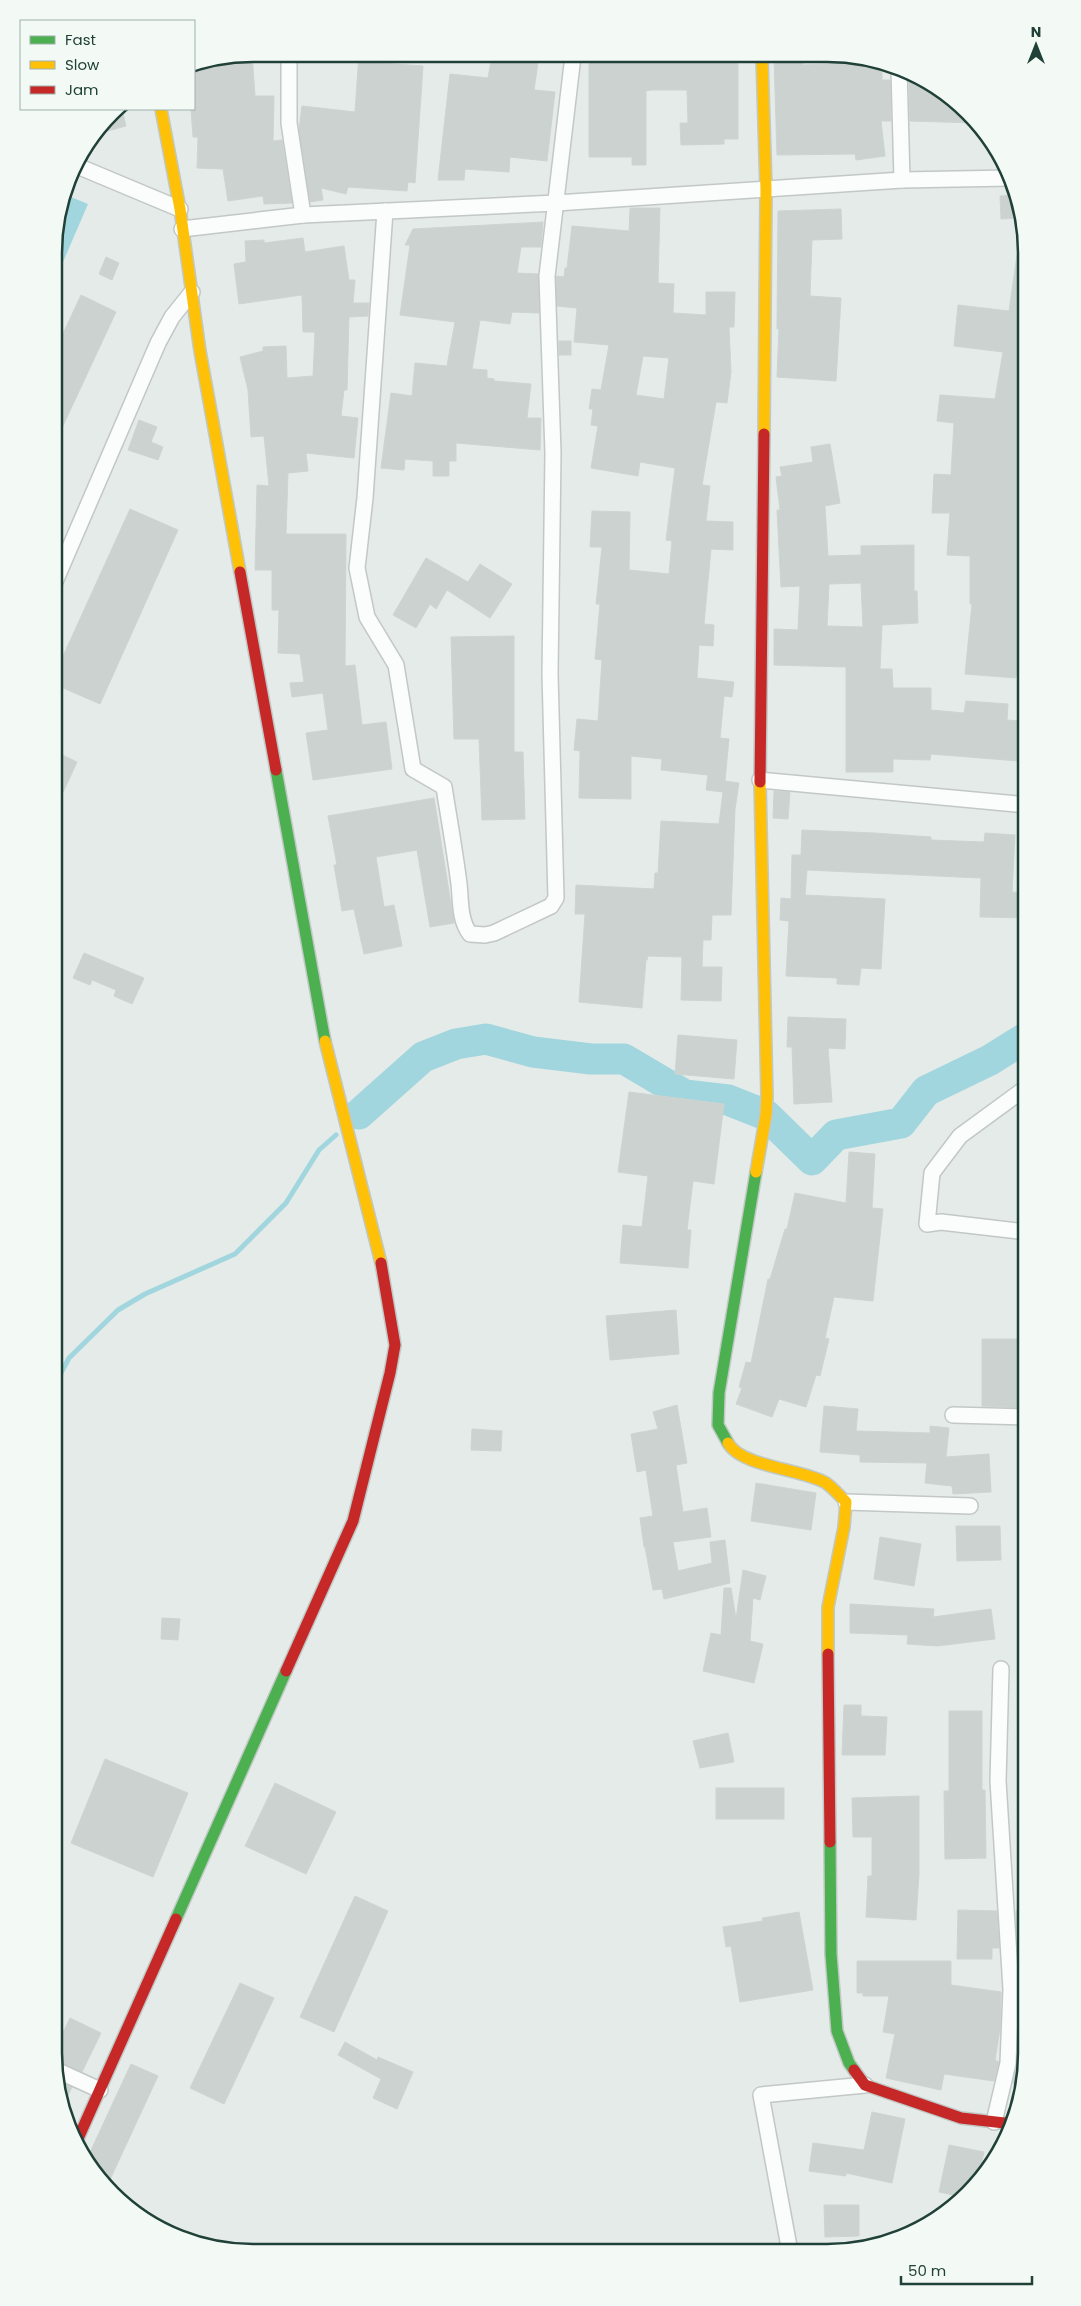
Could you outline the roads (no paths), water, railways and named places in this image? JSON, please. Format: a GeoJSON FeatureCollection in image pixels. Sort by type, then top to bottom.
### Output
{"type":"FeatureCollection","features":[{"type":"Feature","properties":{"kind":"street"},"geometry":{"type":"LineString","coordinates":[[289,62],[289,123],[303,215]]}},
{"type":"Feature","properties":{"kind":"street"},"geometry":{"type":"LineString","coordinates":[[385,211],[366,498],[357,568],[367,617],[396,665],[413,769],[444,787],[462,915],[466,928],[470,934],[484,935],[515,924],[551,906],[556,898],[550,674],[553,452],[547,276],[571,62]]}},
{"type":"Feature","properties":{"kind":"street"},"geometry":{"type":"LineString","coordinates":[[762,62],[766,190],[760,780],[767,1096],[766,1115],[719,1393],[718,1426],[731,1449],[745,1457],[826,1483],[846,1502],[970,1506]]}},
{"type":"Feature","properties":{"kind":"street"},"geometry":{"type":"LineString","coordinates":[[899,77],[902,180]]}},
{"type":"Feature","properties":{"kind":"street"},"geometry":{"type":"LineString","coordinates":[[80,2133],[352,1521],[390,1373],[394,1344],[380,1256],[328,1055],[201,360],[180,209],[161,110]]}},
{"type":"Feature","properties":{"kind":"street"},"geometry":{"type":"LineString","coordinates":[[82,168],[180,209]]}},
{"type":"Feature","properties":{"kind":"street"},"geometry":{"type":"LineString","coordinates":[[182,229],[303,215],[766,190],[902,180],[1003,178]]}},
{"type":"Feature","properties":{"kind":"street"},"geometry":{"type":"LineString","coordinates":[[62,565],[158,343],[172,317],[192,292]]}},
{"type":"Feature","properties":{"kind":"street"},"geometry":{"type":"LineString","coordinates":[[760,780],[1018,804]]}},
{"type":"Feature","properties":{"kind":"street"},"geometry":{"type":"LineString","coordinates":[[1018,1094],[960,1136],[932,1174],[927,1224],[941,1222],[1018,1231]]}},
{"type":"Feature","properties":{"kind":"street"},"geometry":{"type":"LineString","coordinates":[[953,1415],[1018,1417]]}},
{"type":"Feature","properties":{"kind":"street"},"geometry":{"type":"LineString","coordinates":[[846,1502],[844,1527],[828,1607],[831,1954],[837,2031],[849,2064],[865,2085]]}},
{"type":"Feature","properties":{"kind":"street"},"geometry":{"type":"LineString","coordinates":[[994,2122],[1008,2063],[1011,1990],[998,1781],[1001,1669]]}},
{"type":"Feature","properties":{"kind":"street"},"geometry":{"type":"LineString","coordinates":[[64,2074],[100,2090]]}},
{"type":"Feature","properties":{"kind":"street"},"geometry":{"type":"LineString","coordinates":[[789,2244],[761,2095],[865,2085],[961,2118],[1005,2123]]}},
{"type":"Feature","properties":{"kind":"water"},"geometry":{"type":"Polygon","coordinates":[[[71,197],[88,204],[63,262],[64,229],[71,197]]]}},
{"type":"Feature","properties":{"kind":"waterway"},"geometry":{"type":"LineString","coordinates":[[359,1114],[423,1057],[456,1044],[486,1039],[533,1052],[591,1059],[624,1059],[685,1095],[728,1100],[766,1115],[812,1160],[836,1135],[901,1123],[926,1091],[990,1060],[1018,1043]]}},
{"type":"Feature","properties":{"kind":"waterway"},"geometry":{"type":"LineString","coordinates":[[62,1371],[69,1358],[118,1310],[145,1294],[235,1254],[286,1203],[319,1150],[336,1135]]}}]}
